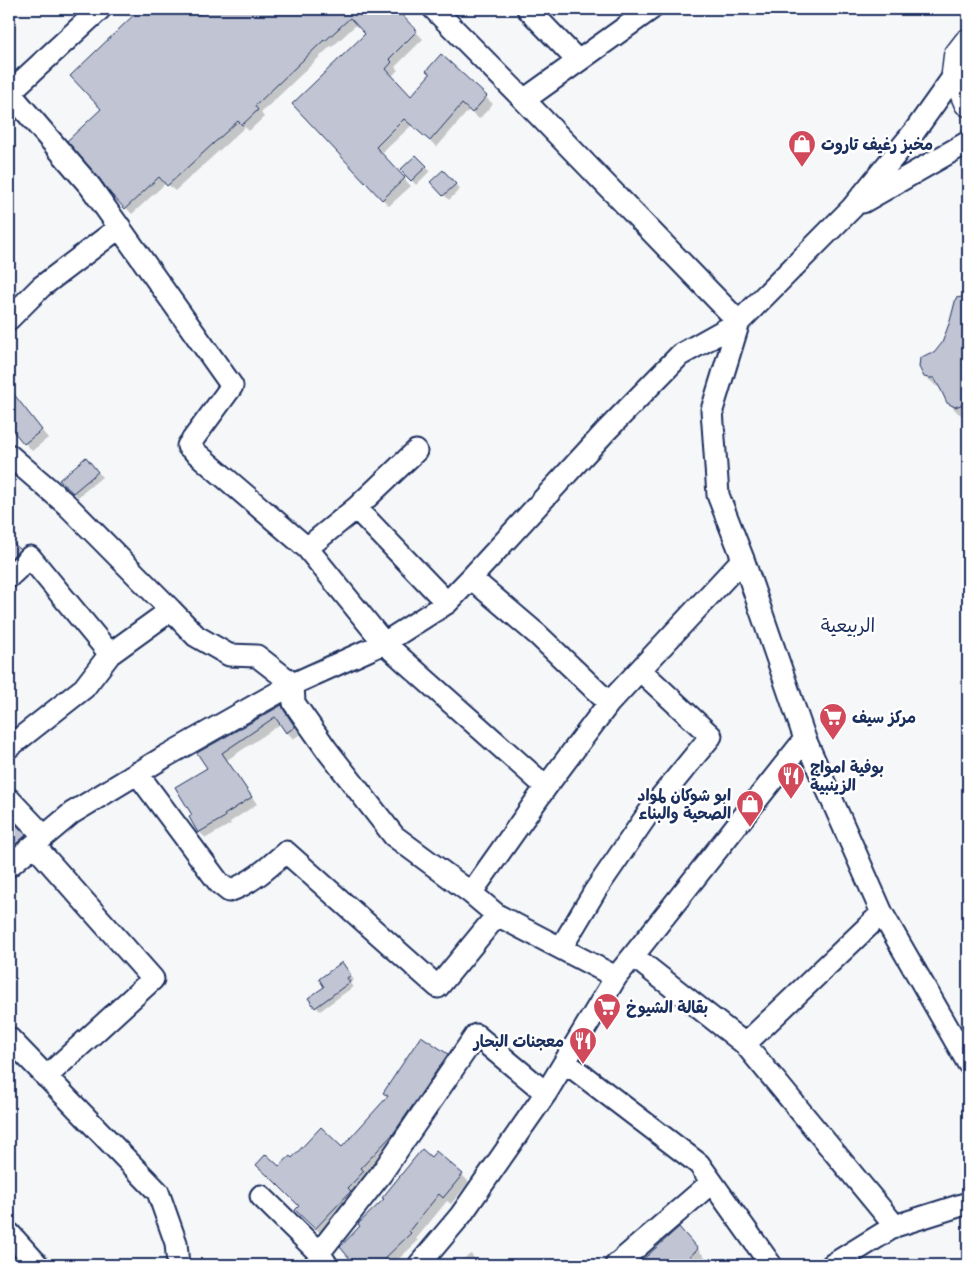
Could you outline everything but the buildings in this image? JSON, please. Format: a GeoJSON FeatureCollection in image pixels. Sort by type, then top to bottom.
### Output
{"type":"FeatureCollection","features":[{"type":"Feature","properties":{"kind":"main road"},"geometry":{"type":"LineString","coordinates":[[968,43],[958,56],[956,73],[968,102]]}},
{"type":"Feature","properties":{"kind":"street"},"geometry":{"type":"LineString","coordinates":[[100,9],[9,93],[90,186],[232,386],[188,446],[307,548],[384,643],[546,787]]}},
{"type":"Feature","properties":{"kind":"street"},"geometry":{"type":"LineString","coordinates":[[434,9],[739,322]]}},
{"type":"Feature","properties":{"kind":"street"},"geometry":{"type":"LineString","coordinates":[[528,9],[578,61]]}},
{"type":"Feature","properties":{"kind":"street"},"geometry":{"type":"LineString","coordinates":[[524,100],[651,9]]}},
{"type":"Feature","properties":{"kind":"street"},"geometry":{"type":"LineString","coordinates":[[9,866],[72,813],[137,773],[293,684],[384,643],[447,603],[606,431],[680,355],[739,322],[852,208],[914,132],[956,73]]}},
{"type":"Feature","properties":{"kind":"street"},"geometry":{"type":"LineString","coordinates":[[852,208],[968,142]]}},
{"type":"Feature","properties":{"kind":"street"},"geometry":{"type":"LineString","coordinates":[[9,319],[41,287],[120,227]]}},
{"type":"Feature","properties":{"kind":"street"},"geometry":{"type":"LineString","coordinates":[[739,322],[712,410],[718,495],[743,559],[805,739],[882,913],[968,1063]]}},
{"type":"Feature","properties":{"kind":"street"},"geometry":{"type":"LineString","coordinates":[[307,548],[356,508],[416,451]]}},
{"type":"Feature","properties":{"kind":"street"},"geometry":{"type":"LineString","coordinates":[[9,455],[66,504],[196,636],[229,655],[257,656],[293,684],[294,703],[327,750],[394,836],[471,893],[497,915],[616,976]]}},
{"type":"Feature","properties":{"kind":"street"},"geometry":{"type":"LineString","coordinates":[[356,508],[447,603]]}},
{"type":"Feature","properties":{"kind":"street"},"geometry":{"type":"LineString","coordinates":[[9,577],[30,558],[110,654]]}},
{"type":"Feature","properties":{"kind":"street"},"geometry":{"type":"LineString","coordinates":[[471,893],[609,702],[743,559]]}},
{"type":"Feature","properties":{"kind":"street"},"geometry":{"type":"LineString","coordinates":[[471,578],[538,635],[609,702]]}},
{"type":"Feature","properties":{"kind":"street"},"geometry":{"type":"LineString","coordinates":[[9,747],[84,688],[110,654],[172,610]]}},
{"type":"Feature","properties":{"kind":"street"},"geometry":{"type":"LineString","coordinates":[[560,948],[595,891],[652,808],[711,736],[640,670]]}},
{"type":"Feature","properties":{"kind":"street"},"geometry":{"type":"LineString","coordinates":[[418,1265],[461,1215],[546,1093],[616,976],[805,739]]}},
{"type":"Feature","properties":{"kind":"street"},"geometry":{"type":"LineString","coordinates":[[137,773],[219,883],[228,891],[239,888],[256,878],[286,852],[438,987],[497,915]]}},
{"type":"Feature","properties":{"kind":"street"},"geometry":{"type":"LineString","coordinates":[[9,799],[39,840],[152,979],[46,1077]]}},
{"type":"Feature","properties":{"kind":"street"},"geometry":{"type":"LineString","coordinates":[[745,1044],[882,913]]}},
{"type":"Feature","properties":{"kind":"street"},"geometry":{"type":"LineString","coordinates":[[633,956],[745,1044],[896,1226]]}},
{"type":"Feature","properties":{"kind":"street"},"geometry":{"type":"LineString","coordinates":[[261,1196],[323,1259],[476,1035],[546,1093]]}},
{"type":"Feature","properties":{"kind":"street"},"geometry":{"type":"LineString","coordinates":[[9,1038],[158,1192],[176,1243],[178,1265]]}},
{"type":"Feature","properties":{"kind":"street"},"geometry":{"type":"LineString","coordinates":[[565,1062],[699,1164],[770,1265]]}},
{"type":"Feature","properties":{"kind":"street"},"geometry":{"type":"LineString","coordinates":[[616,1265],[712,1182]]}},
{"type":"Feature","properties":{"kind":"street"},"geometry":{"type":"LineString","coordinates":[[832,1265],[896,1226],[968,1202]]}},
{"type":"Feature","properties":{"kind":"street"},"geometry":{"type":"LineString","coordinates":[[9,1233],[38,1265]]}},
{"type":"Feature","properties":{"kind":"place","name":"مخبز رغيف تاروت"},"geometry":{"type":"Point","coordinates":[802,168]}},
{"type":"Feature","properties":{"kind":"place","name":"مركز سيف"},"geometry":{"type":"Point","coordinates":[833,741]}},
{"type":"Feature","properties":{"kind":"place","name":"بوفية امواج الزينبية"},"geometry":{"type":"Point","coordinates":[791,800]}},
{"type":"Feature","properties":{"kind":"place","name":"ابو شوكان لمواد الصحية والبناء"},"geometry":{"type":"Point","coordinates":[750,828]}},
{"type":"Feature","properties":{"kind":"place","name":"بقالة الشيوخ"},"geometry":{"type":"Point","coordinates":[607,1031]}},
{"type":"Feature","properties":{"kind":"place","name":"معجنات البحار"},"geometry":{"type":"Point","coordinates":[583,1065]}},
{"type":"Feature","properties":{"kind":"district","name":"الربيعية"},"geometry":{"type":"Point","coordinates":[848,625]}}]}
